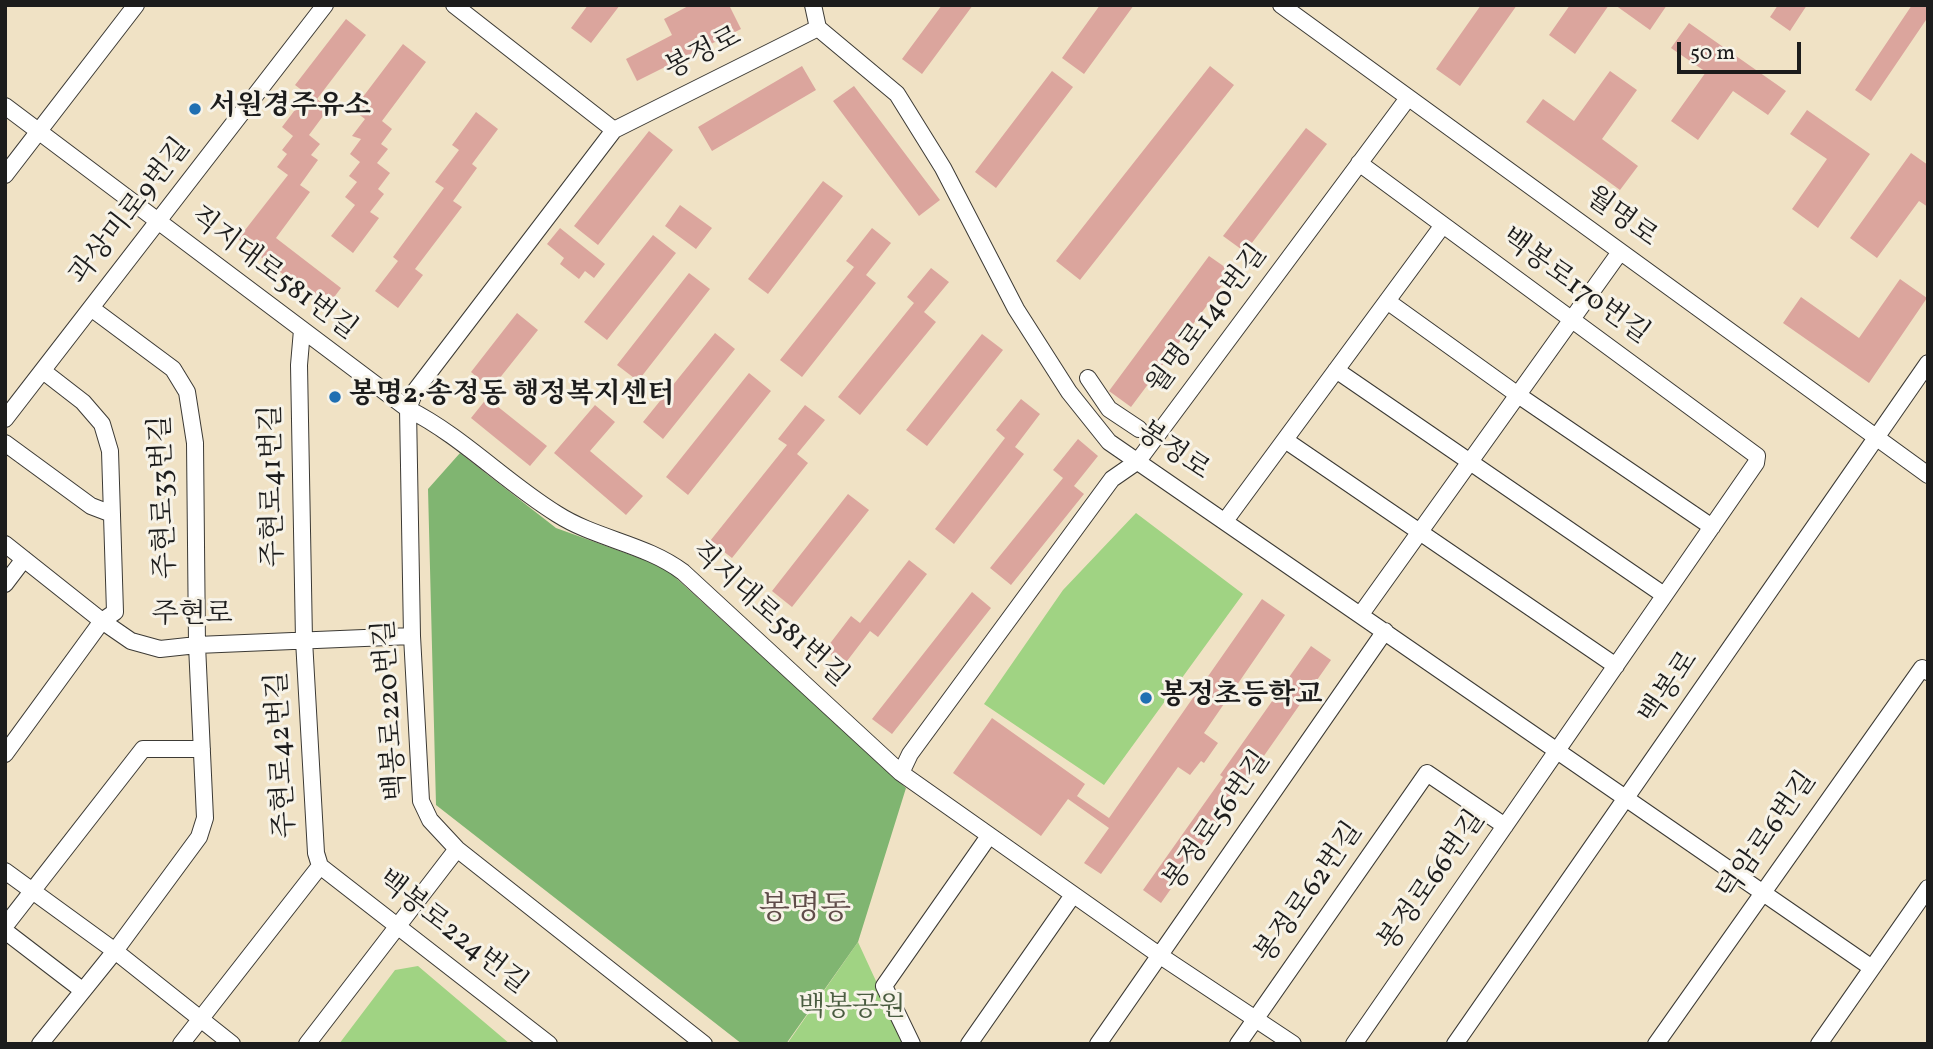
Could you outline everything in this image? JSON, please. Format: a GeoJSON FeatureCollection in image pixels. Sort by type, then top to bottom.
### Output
{"type":"FeatureCollection","features":[{"type":"Feature","properties":{"kind":"street"},"geometry":{"type":"LineString","coordinates":[[5,175],[136,5]]}},
{"type":"Feature","properties":{"kind":"street","name":"과상미로9번길"},"geometry":{"type":"LineString","coordinates":[[5,419],[325,5]]}},
{"type":"Feature","properties":{"kind":"street"},"geometry":{"type":"LineString","coordinates":[[408,410],[415,391],[614,130],[454,5]]}},
{"type":"Feature","properties":{"kind":"street"},"geometry":{"type":"LineString","coordinates":[[813,5],[818,28]]}},
{"type":"Feature","properties":{"kind":"street","name":"월명로"},"geometry":{"type":"LineString","coordinates":[[1281,5],[1928,475]]}},
{"type":"Feature","properties":{"kind":"street","name":"봉정로"},"geometry":{"type":"LineString","coordinates":[[614,130],[818,28],[897,94],[943,168],[1016,309],[1069,392],[1109,442],[1872,968]]}},
{"type":"Feature","properties":{"kind":"street","name":"월명로140번길"},"geometry":{"type":"LineString","coordinates":[[901,774],[910,754],[1112,479],[1138,461],[1408,98]]}},
{"type":"Feature","properties":{"kind":"street","name":"직지대로581번길"},"geometry":{"type":"LineString","coordinates":[[5,106],[408,410],[432,422],[558,515],[614,541],[666,559],[901,774],[1159,955],[1293,1044]]}},
{"type":"Feature","properties":{"kind":"street","name":"백봉로170번길"},"geometry":{"type":"LineString","coordinates":[[1359,163],[1757,456]]}},
{"type":"Feature","properties":{"kind":"street"},"geometry":{"type":"LineString","coordinates":[[1225,521],[1443,225]]}},
{"type":"Feature","properties":{"kind":"street"},"geometry":{"type":"LineString","coordinates":[[1360,614],[1620,252]]}},
{"type":"Feature","properties":{"kind":"street"},"geometry":{"type":"LineString","coordinates":[[1387,301],[1518,395],[1712,527]]}},
{"type":"Feature","properties":{"kind":"street","name":"주현로33번길"},"geometry":{"type":"LineString","coordinates":[[40,1044],[115,951],[199,837],[205,818],[197,645],[195,443],[187,392],[173,369],[92,308]]}},
{"type":"Feature","properties":{"kind":"street","name":"주현로41번길"},"geometry":{"type":"LineString","coordinates":[[302,330],[299,365],[304,640]]}},
{"type":"Feature","properties":{"kind":"street","name":"백봉로"},"geometry":{"type":"LineString","coordinates":[[1455,1044],[1928,363]]}},
{"type":"Feature","properties":{"kind":"street"},"geometry":{"type":"LineString","coordinates":[[1336,370],[1664,595]]}},
{"type":"Feature","properties":{"kind":"street"},"geometry":{"type":"LineString","coordinates":[[5,754],[102,621],[115,612],[110,451],[102,424],[83,402],[43,371]]}},
{"type":"Feature","properties":{"kind":"street"},"geometry":{"type":"LineString","coordinates":[[1087,378],[1109,409],[1139,429]]}},
{"type":"Feature","properties":{"kind":"street","name":"백봉로220번길"},"geometry":{"type":"LineString","coordinates":[[408,410],[412,636],[421,801],[430,820],[457,849],[701,1043]]}},
{"type":"Feature","properties":{"kind":"street"},"geometry":{"type":"LineString","coordinates":[[1285,440],[1615,666]]}},
{"type":"Feature","properties":{"kind":"street"},"geometry":{"type":"LineString","coordinates":[[5,443],[91,506],[112,514]]}},
{"type":"Feature","properties":{"kind":"street","name":"봉정로66번길"},"geometry":{"type":"LineString","coordinates":[[1354,1044],[1756,463],[1757,456]]}},
{"type":"Feature","properties":{"kind":"street","name":"주현로"},"geometry":{"type":"LineString","coordinates":[[5,544],[131,641],[160,649],[412,636]]}},
{"type":"Feature","properties":{"kind":"street"},"geometry":{"type":"LineString","coordinates":[[5,584],[24,559]]}},
{"type":"Feature","properties":{"kind":"street","name":"봉정로56번길"},"geometry":{"type":"LineString","coordinates":[[1098,1044],[1385,631]]}},
{"type":"Feature","properties":{"kind":"street","name":"주현로42번길"},"geometry":{"type":"LineString","coordinates":[[304,640],[316,853],[320,866]]}},
{"type":"Feature","properties":{"kind":"street","name":"덕암로6번길"},"geometry":{"type":"LineString","coordinates":[[1656,1044],[1922,668],[1928,672]]}},
{"type":"Feature","properties":{"kind":"street"},"geometry":{"type":"LineString","coordinates":[[5,926],[143,749],[202,749]]}},
{"type":"Feature","properties":{"kind":"street","name":"봉정로62번길"},"geometry":{"type":"LineString","coordinates":[[1238,1044],[1427,773],[1505,826]]}},
{"type":"Feature","properties":{"kind":"street"},"geometry":{"type":"LineString","coordinates":[[912,1044],[884,986],[989,836]]}},
{"type":"Feature","properties":{"kind":"street"},"geometry":{"type":"LineString","coordinates":[[307,1044],[457,849]]}},
{"type":"Feature","properties":{"kind":"street"},"geometry":{"type":"LineString","coordinates":[[181,1044],[320,866]]}},
{"type":"Feature","properties":{"kind":"street","name":"백봉로224번길"},"geometry":{"type":"LineString","coordinates":[[320,866],[549,1044]]}},
{"type":"Feature","properties":{"kind":"street"},"geometry":{"type":"LineString","coordinates":[[5,871],[115,951],[232,1044]]}},
{"type":"Feature","properties":{"kind":"street"},"geometry":{"type":"LineString","coordinates":[[1819,1044],[1928,888]]}},
{"type":"Feature","properties":{"kind":"street"},"geometry":{"type":"LineString","coordinates":[[969,1044],[1073,895]]}},
{"type":"Feature","properties":{"kind":"street"},"geometry":{"type":"LineString","coordinates":[[5,931],[82,990]]}},
{"type":"Feature","properties":{"kind":"green space"},"geometry":{"type":"Polygon","coordinates":[[[460,453],[556,528],[664,567],[906,788],[858,942],[786,1044],[742,1044],[436,805],[428,489],[460,453]]]}},
{"type":"Feature","properties":{"kind":"green space"},"geometry":{"type":"Polygon","coordinates":[[[1136,513],[1243,594],[1104,785],[984,704],[1063,590],[1136,513]]]}},
{"type":"Feature","properties":{"kind":"green space","name":"백봉공원"},"geometry":{"type":"Polygon","coordinates":[[[858,942],[905,1044],[787,1044],[858,942]]]}},
{"type":"Feature","properties":{"kind":"green space"},"geometry":{"type":"Polygon","coordinates":[[[418,966],[510,1044],[339,1044],[395,970],[418,966]]]}},
{"type":"Feature","properties":{"kind":"building"},"geometry":{"type":"Polygon","coordinates":[[[588,5],[620,5],[591,43],[571,28],[588,5]]]}},
{"type":"Feature","properties":{"kind":"building"},"geometry":{"type":"Polygon","coordinates":[[[690,5],[729,5],[741,29],[637,81],[626,59],[672,35],[664,19],[690,5]]]}},
{"type":"Feature","properties":{"kind":"building"},"geometry":{"type":"Polygon","coordinates":[[[942,5],[973,5],[922,74],[902,59],[942,5]]]}},
{"type":"Feature","properties":{"kind":"building"},"geometry":{"type":"Polygon","coordinates":[[[1100,5],[1134,5],[1084,74],[1062,58],[1100,5]]]}},
{"type":"Feature","properties":{"kind":"building"},"geometry":{"type":"Polygon","coordinates":[[[1481,5],[1517,5],[1460,86],[1436,69],[1481,5]]]}},
{"type":"Feature","properties":{"kind":"building"},"geometry":{"type":"Polygon","coordinates":[[[1570,5],[1609,5],[1575,54],[1549,35],[1570,5]]]}},
{"type":"Feature","properties":{"kind":"building"},"geometry":{"type":"Polygon","coordinates":[[[1615,5],[1667,5],[1650,30],[1615,5]]]}},
{"type":"Feature","properties":{"kind":"building"},"geometry":{"type":"Polygon","coordinates":[[[1778,5],[1807,5],[1790,31],[1770,17],[1778,5]]]}},
{"type":"Feature","properties":{"kind":"building"},"geometry":{"type":"Polygon","coordinates":[[[1912,5],[1928,5],[1928,17],[1871,101],[1855,90],[1912,5]]]}},
{"type":"Feature","properties":{"kind":"building"},"geometry":{"type":"Polygon","coordinates":[[[346,19],[366,35],[317,99],[329,108],[309,135],[320,144],[311,155],[318,160],[300,185],[310,192],[276,238],[341,288],[326,308],[238,239],[288,175],[277,167],[287,154],[282,150],[293,136],[282,127],[307,94],[295,85],[346,19]]]}},
{"type":"Feature","properties":{"kind":"building"},"geometry":{"type":"Polygon","coordinates":[[[1689,23],[1786,91],[1768,115],[1733,91],[1698,140],[1671,121],[1706,72],[1671,48],[1689,23]]]}},
{"type":"Feature","properties":{"kind":"building"},"geometry":{"type":"Polygon","coordinates":[[[403,44],[426,62],[382,121],[392,129],[381,144],[388,149],[377,163],[390,173],[378,189],[384,194],[370,212],[379,218],[353,253],[331,236],[355,205],[345,197],[357,182],[349,176],[360,162],[350,154],[361,139],[352,136],[365,119],[353,110],[403,44]]]}},
{"type":"Feature","properties":{"kind":"building"},"geometry":{"type":"Polygon","coordinates":[[[802,66],[816,90],[712,151],[698,127],[802,66]]]}},
{"type":"Feature","properties":{"kind":"building"},"geometry":{"type":"Polygon","coordinates":[[[1210,66],[1234,85],[1080,280],[1056,261],[1210,66]]]}},
{"type":"Feature","properties":{"kind":"building"},"geometry":{"type":"Polygon","coordinates":[[[1052,71],[1073,87],[996,188],[975,172],[1052,71]]]}},
{"type":"Feature","properties":{"kind":"building"},"geometry":{"type":"Polygon","coordinates":[[[1610,71],[1637,90],[1602,139],[1638,166],[1620,190],[1526,122],[1543,99],[1574,121],[1610,71]]]}},
{"type":"Feature","properties":{"kind":"building"},"geometry":{"type":"Polygon","coordinates":[[[854,86],[940,200],[919,216],[833,101],[854,86]]]}},
{"type":"Feature","properties":{"kind":"building"},"geometry":{"type":"Polygon","coordinates":[[[1807,110],[1870,154],[1818,228],[1792,209],[1827,159],[1790,134],[1807,110]]]}},
{"type":"Feature","properties":{"kind":"building"},"geometry":{"type":"Polygon","coordinates":[[[476,112],[498,129],[472,164],[477,168],[453,201],[462,207],[415,269],[423,275],[398,308],[375,291],[398,261],[393,257],[444,188],[435,182],[459,150],[452,145],[476,112]]]}},
{"type":"Feature","properties":{"kind":"building"},"geometry":{"type":"Polygon","coordinates":[[[1306,128],[1327,144],[1245,252],[1223,236],[1306,128]]]}},
{"type":"Feature","properties":{"kind":"building"},"geometry":{"type":"Polygon","coordinates":[[[649,131],[673,150],[598,245],[574,226],[649,131]]]}},
{"type":"Feature","properties":{"kind":"building"},"geometry":{"type":"Polygon","coordinates":[[[1911,153],[1928,165],[1928,207],[1919,201],[1877,258],[1850,238],[1911,153]]]}},
{"type":"Feature","properties":{"kind":"building"},"geometry":{"type":"Polygon","coordinates":[[[823,181],[843,196],[768,294],[748,279],[823,181]]]}},
{"type":"Feature","properties":{"kind":"building"},"geometry":{"type":"Polygon","coordinates":[[[680,205],[712,228],[696,249],[665,226],[680,205]]]}},
{"type":"Feature","properties":{"kind":"building"},"geometry":{"type":"Polygon","coordinates":[[[560,228],[605,264],[594,278],[585,271],[579,279],[560,264],[564,258],[547,244],[560,228]]]}},
{"type":"Feature","properties":{"kind":"building"},"geometry":{"type":"Polygon","coordinates":[[[872,228],[891,243],[866,275],[876,283],[802,377],[780,360],[854,267],[846,261],[872,228]]]}},
{"type":"Feature","properties":{"kind":"building"},"geometry":{"type":"Polygon","coordinates":[[[653,235],[676,253],[607,340],[584,322],[653,235]]]}},
{"type":"Feature","properties":{"kind":"building"},"geometry":{"type":"Polygon","coordinates":[[[1209,256],[1232,272],[1131,407],[1109,391],[1209,256]]]}},
{"type":"Feature","properties":{"kind":"building"},"geometry":{"type":"Polygon","coordinates":[[[931,268],[949,282],[924,312],[936,322],[860,415],[838,397],[914,303],[907,297],[931,268]]]}},
{"type":"Feature","properties":{"kind":"building"},"geometry":{"type":"Polygon","coordinates":[[[689,273],[710,289],[638,381],[617,365],[689,273]]]}},
{"type":"Feature","properties":{"kind":"building"},"geometry":{"type":"Polygon","coordinates":[[[1900,279],[1927,298],[1869,383],[1783,323],[1801,297],[1859,338],[1900,279]]]}},
{"type":"Feature","properties":{"kind":"building"},"geometry":{"type":"Polygon","coordinates":[[[517,313],[538,330],[491,389],[471,372],[517,313]]]}},
{"type":"Feature","properties":{"kind":"building"},"geometry":{"type":"Polygon","coordinates":[[[715,333],[735,349],[663,439],[643,422],[715,333]]]}},
{"type":"Feature","properties":{"kind":"building"},"geometry":{"type":"Polygon","coordinates":[[[982,334],[1003,350],[927,446],[906,430],[982,334]]]}},
{"type":"Feature","properties":{"kind":"building"},"geometry":{"type":"Polygon","coordinates":[[[749,373],[771,391],[688,495],[666,477],[749,373]]]}},
{"type":"Feature","properties":{"kind":"building"},"geometry":{"type":"Polygon","coordinates":[[[487,398],[547,446],[530,466],[471,418],[487,398]]]}},
{"type":"Feature","properties":{"kind":"building"},"geometry":{"type":"Polygon","coordinates":[[[1021,399],[1040,414],[1015,447],[1024,454],[954,544],[935,529],[1005,438],[996,430],[1021,399]]]}},
{"type":"Feature","properties":{"kind":"building"},"geometry":{"type":"Polygon","coordinates":[[[595,405],[615,422],[590,451],[643,496],[626,515],[554,453],[595,405]]]}},
{"type":"Feature","properties":{"kind":"building"},"geometry":{"type":"Polygon","coordinates":[[[805,405],[825,420],[797,454],[808,463],[732,558],[710,541],[787,445],[778,439],[805,405]]]}},
{"type":"Feature","properties":{"kind":"building"},"geometry":{"type":"Polygon","coordinates":[[[1078,439],[1098,456],[1074,486],[1084,494],[1011,585],[990,568],[1063,478],[1053,470],[1078,439]]]}},
{"type":"Feature","properties":{"kind":"building"},"geometry":{"type":"Polygon","coordinates":[[[848,494],[869,510],[792,607],[772,591],[848,494]]]}},
{"type":"Feature","properties":{"kind":"building"},"geometry":{"type":"Polygon","coordinates":[[[909,560],[927,574],[878,637],[870,631],[844,665],[825,650],[851,616],[860,623],[909,560]]]}},
{"type":"Feature","properties":{"kind":"building"},"geometry":{"type":"Polygon","coordinates":[[[972,592],[991,608],[892,734],[872,719],[972,592]]]}},
{"type":"Feature","properties":{"kind":"building"},"geometry":{"type":"Polygon","coordinates":[[[1262,599],[1285,615],[1204,733],[1218,743],[1204,763],[1201,761],[1190,775],[1178,767],[1101,874],[1084,863],[1109,828],[1068,799],[1041,836],[953,773],[992,718],[1085,784],[1077,796],[1109,818],[1262,599]]]}},
{"type":"Feature","properties":{"kind":"building"},"geometry":{"type":"Polygon","coordinates":[[[1311,646],[1331,660],[1161,903],[1143,890],[1311,646]]]}},
{"type":"Feature","properties":{"kind":"place","name":"서원경주유소"},"geometry":{"type":"Point","coordinates":[195,109]}},
{"type":"Feature","properties":{"kind":"place","name":"봉명2·송정동 행정복지센터"},"geometry":{"type":"Point","coordinates":[335,397]}},
{"type":"Feature","properties":{"kind":"place","name":"봉정초등학교"},"geometry":{"type":"Point","coordinates":[1146,698]}},
{"type":"Feature","properties":{"kind":"district","name":"봉명동"},"geometry":{"type":"Point","coordinates":[805,912]}}]}
